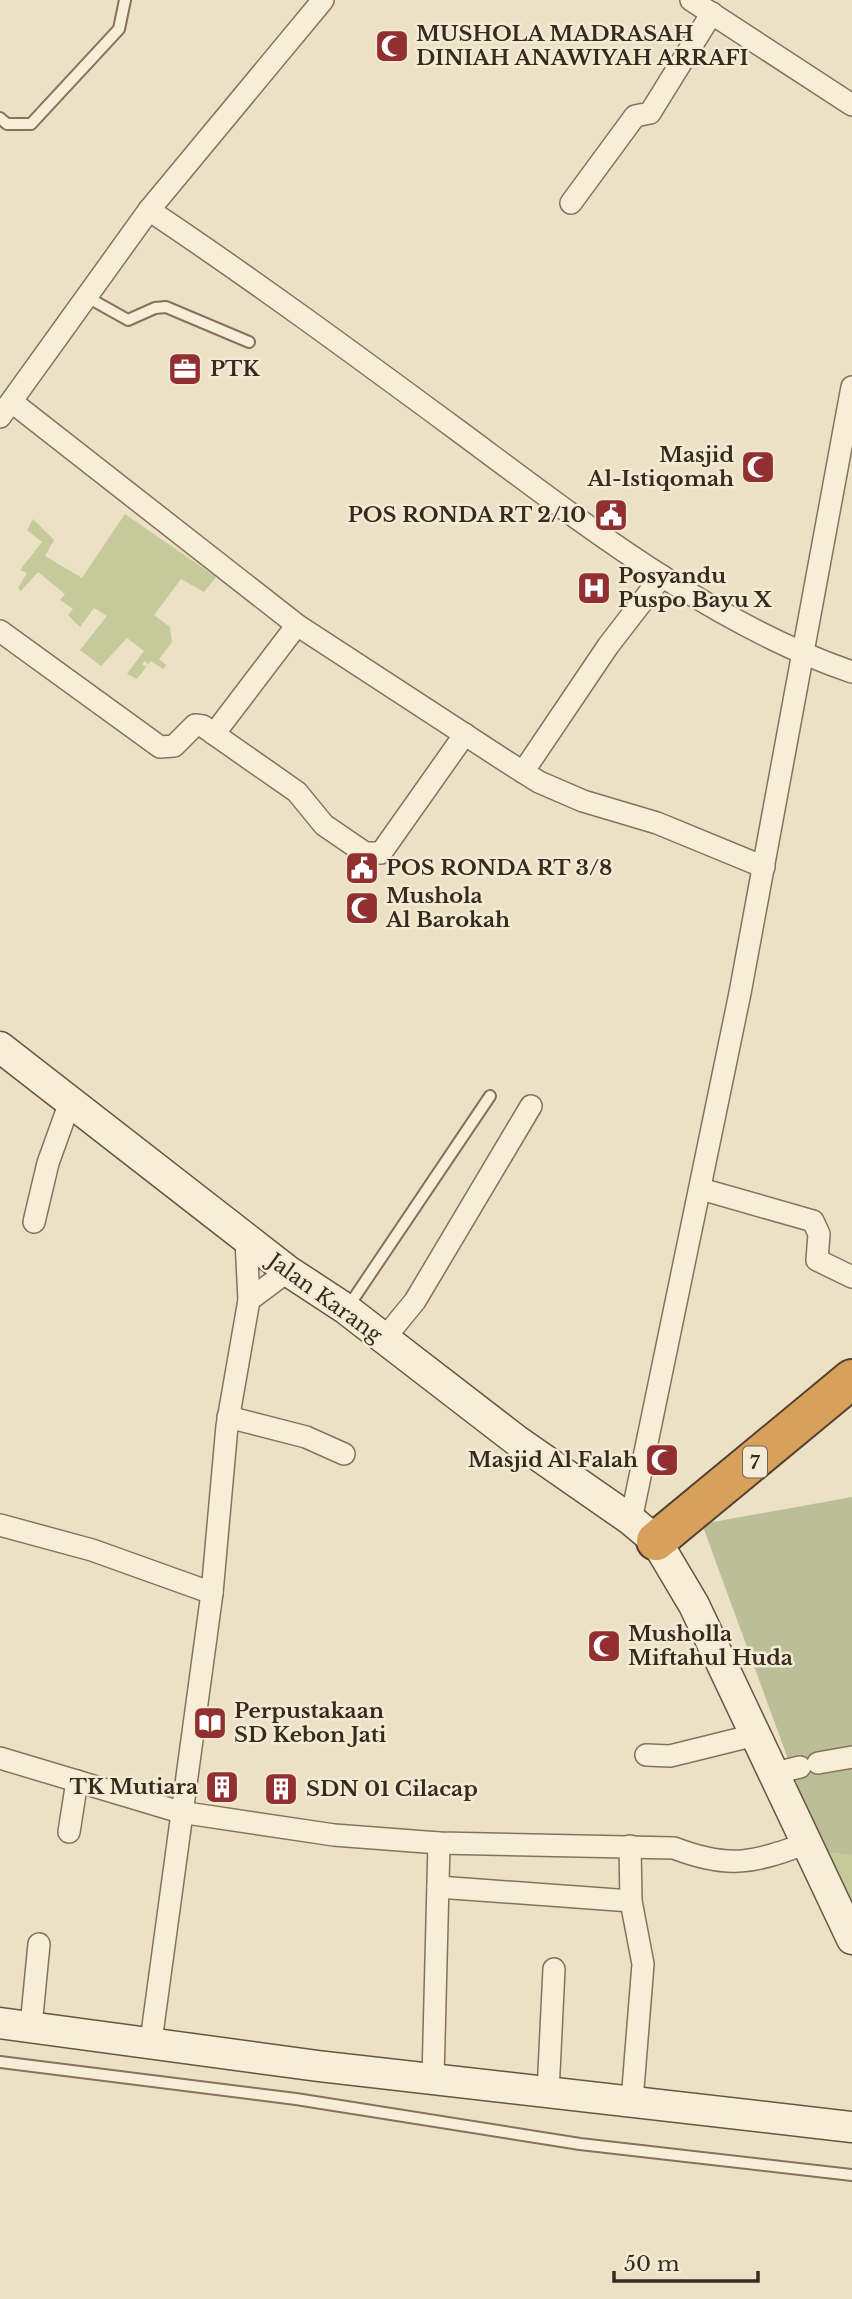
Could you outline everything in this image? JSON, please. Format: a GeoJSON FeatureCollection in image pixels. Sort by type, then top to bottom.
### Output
{"type":"FeatureCollection","features":[{"type":"Feature","properties":{"kind":"highway","name":"7"},"geometry":{"type":"LineString","coordinates":[[643,1531],[852,1379]]}},
{"type":"Feature","properties":{"kind":"street"},"geometry":{"type":"LineString","coordinates":[[323,0],[149,210],[6,410],[297,625],[523,772],[583,801],[657,822],[764,867]]}},
{"type":"Feature","properties":{"kind":"street"},"geometry":{"type":"LineString","coordinates":[[691,0],[852,105]]}},
{"type":"Feature","properties":{"kind":"street"},"geometry":{"type":"LineString","coordinates":[[571,203],[635,116],[650,113],[712,13]]}},
{"type":"Feature","properties":{"kind":"street"},"geometry":{"type":"LineString","coordinates":[[149,210],[289,305],[558,505],[662,576],[802,655],[852,671]]}},
{"type":"Feature","properties":{"kind":"street"},"geometry":{"type":"LineString","coordinates":[[852,387],[843,481],[802,655],[701,1189],[643,1531],[694,1605],[755,1735],[797,1768],[808,1843],[852,1939]]}},
{"type":"Feature","properties":{"kind":"street"},"geometry":{"type":"LineString","coordinates":[[523,772],[608,646],[662,576]]}},
{"type":"Feature","properties":{"kind":"street"},"geometry":{"type":"LineString","coordinates":[[214,734],[297,625]]}},
{"type":"Feature","properties":{"kind":"street"},"geometry":{"type":"LineString","coordinates":[[0,631],[160,747],[174,746],[195,725],[203,726],[297,792],[324,825],[373,855],[385,850],[465,734]]}},
{"type":"Feature","properties":{"kind":"street","name":"Jalan Karang"},"geometry":{"type":"LineString","coordinates":[[0,1046],[246,1240],[346,1309],[516,1440],[643,1531]]}},
{"type":"Feature","properties":{"kind":"street"},"geometry":{"type":"LineString","coordinates":[[34,1222],[48,1163],[70,1102]]}},
{"type":"Feature","properties":{"kind":"street"},"geometry":{"type":"LineString","coordinates":[[383,1340],[415,1301],[531,1106]]}},
{"type":"Feature","properties":{"kind":"street"},"geometry":{"type":"LineString","coordinates":[[701,1189],[813,1220],[819,1234],[817,1260],[852,1277]]}},
{"type":"Feature","properties":{"kind":"street"},"geometry":{"type":"LineString","coordinates":[[151,2041],[180,1812],[212,1593],[228,1417],[249,1300],[246,1240]]}},
{"type":"Feature","properties":{"kind":"street"},"geometry":{"type":"LineString","coordinates":[[249,1300],[288,1271]]}},
{"type":"Feature","properties":{"kind":"street"},"geometry":{"type":"LineString","coordinates":[[228,1417],[306,1437],[344,1454]]}},
{"type":"Feature","properties":{"kind":"street"},"geometry":{"type":"LineString","coordinates":[[0,1525],[92,1550],[212,1593]]}},
{"type":"Feature","properties":{"kind":"street"},"geometry":{"type":"LineString","coordinates":[[646,1755],[670,1756],[755,1735]]}},
{"type":"Feature","properties":{"kind":"street"},"geometry":{"type":"LineString","coordinates":[[797,1768],[852,1757]]}},
{"type":"Feature","properties":{"kind":"street"},"geometry":{"type":"LineString","coordinates":[[0,1758],[180,1812],[334,1835],[439,1843],[630,1846],[674,1849],[704,1860],[755,1862],[808,1843]]}},
{"type":"Feature","properties":{"kind":"street"},"geometry":{"type":"LineString","coordinates":[[69,1832],[77,1781]]}},
{"type":"Feature","properties":{"kind":"street"},"geometry":{"type":"LineString","coordinates":[[433,2079],[439,1843]]}},
{"type":"Feature","properties":{"kind":"street"},"geometry":{"type":"LineString","coordinates":[[630,1846],[631,1901],[642,1964],[632,2101]]}},
{"type":"Feature","properties":{"kind":"street"},"geometry":{"type":"LineString","coordinates":[[438,1887],[631,1901]]}},
{"type":"Feature","properties":{"kind":"street"},"geometry":{"type":"LineString","coordinates":[[31,2026],[39,1944]]}},
{"type":"Feature","properties":{"kind":"street"},"geometry":{"type":"LineString","coordinates":[[548,2092],[554,1969]]}},
{"type":"Feature","properties":{"kind":"street"},"geometry":{"type":"LineString","coordinates":[[0,2023],[433,2079],[852,2127]]}},
{"type":"Feature","properties":{"kind":"lane"},"geometry":{"type":"LineString","coordinates":[[0,118],[7,124],[31,124],[119,29],[125,0]]}},
{"type":"Feature","properties":{"kind":"lane"},"geometry":{"type":"LineString","coordinates":[[87,297],[128,320],[155,308],[166,307],[215,325],[248,342]]}},
{"type":"Feature","properties":{"kind":"lane"},"geometry":{"type":"LineString","coordinates":[[346,1309],[366,1284],[490,1096]]}},
{"type":"Feature","properties":{"kind":"lane"},"geometry":{"type":"LineString","coordinates":[[0,2062],[296,2099],[580,2144],[852,2175]]}},
{"type":"Feature","properties":{"kind":"green space"},"geometry":{"type":"Polygon","coordinates":[[[125,514],[216,577],[204,592],[181,579],[154,615],[170,627],[172,642],[159,659],[166,665],[163,669],[151,661],[148,664],[145,661],[142,664],[146,667],[137,679],[127,674],[144,651],[127,638],[101,666],[80,650],[107,616],[94,608],[80,627],[68,615],[73,609],[60,600],[65,594],[38,572],[21,591],[18,588],[27,573],[20,570],[42,542],[27,530],[33,519],[54,540],[45,556],[82,578],[125,514]]]}},
{"type":"Feature","properties":{"kind":"green space"},"geometry":{"type":"Polygon","coordinates":[[[852,1497],[852,1855],[822,1852],[702,1524],[852,1497]]]}},
{"type":"Feature","properties":{"kind":"green space"},"geometry":{"type":"Polygon","coordinates":[[[822,1852],[852,1855],[852,1919],[822,1852]]]}},
{"type":"Feature","properties":{"kind":"place","name":"MUSHOLA MADRASAH DINIAH ANAWIYAH ARRAFI"},"geometry":{"type":"Point","coordinates":[392,46]}},
{"type":"Feature","properties":{"kind":"place","name":"PTK"},"geometry":{"type":"Point","coordinates":[185,369]}},
{"type":"Feature","properties":{"kind":"place","name":"Masjid Al-Istiqomah"},"geometry":{"type":"Point","coordinates":[758,467]}},
{"type":"Feature","properties":{"kind":"place","name":"POS RONDA RT 2/10"},"geometry":{"type":"Point","coordinates":[611,515]}},
{"type":"Feature","properties":{"kind":"place","name":"Posyandu Puspo Bayu X"},"geometry":{"type":"Point","coordinates":[594,588]}},
{"type":"Feature","properties":{"kind":"place","name":"POS RONDA RT 3/8"},"geometry":{"type":"Point","coordinates":[362,868]}},
{"type":"Feature","properties":{"kind":"place","name":"Mushola Al Barokah"},"geometry":{"type":"Point","coordinates":[362,908]}},
{"type":"Feature","properties":{"kind":"place","name":"Masjid Al Falah"},"geometry":{"type":"Point","coordinates":[662,1460]}},
{"type":"Feature","properties":{"kind":"place","name":"Musholla Miftahul Huda"},"geometry":{"type":"Point","coordinates":[604,1646]}},
{"type":"Feature","properties":{"kind":"place","name":"Perpustakaan SD Kebon Jati"},"geometry":{"type":"Point","coordinates":[210,1723]}},
{"type":"Feature","properties":{"kind":"place","name":"TK Mutiara"},"geometry":{"type":"Point","coordinates":[222,1787]}},
{"type":"Feature","properties":{"kind":"place","name":"SDN 01 Cilacap"},"geometry":{"type":"Point","coordinates":[281,1789]}}]}
